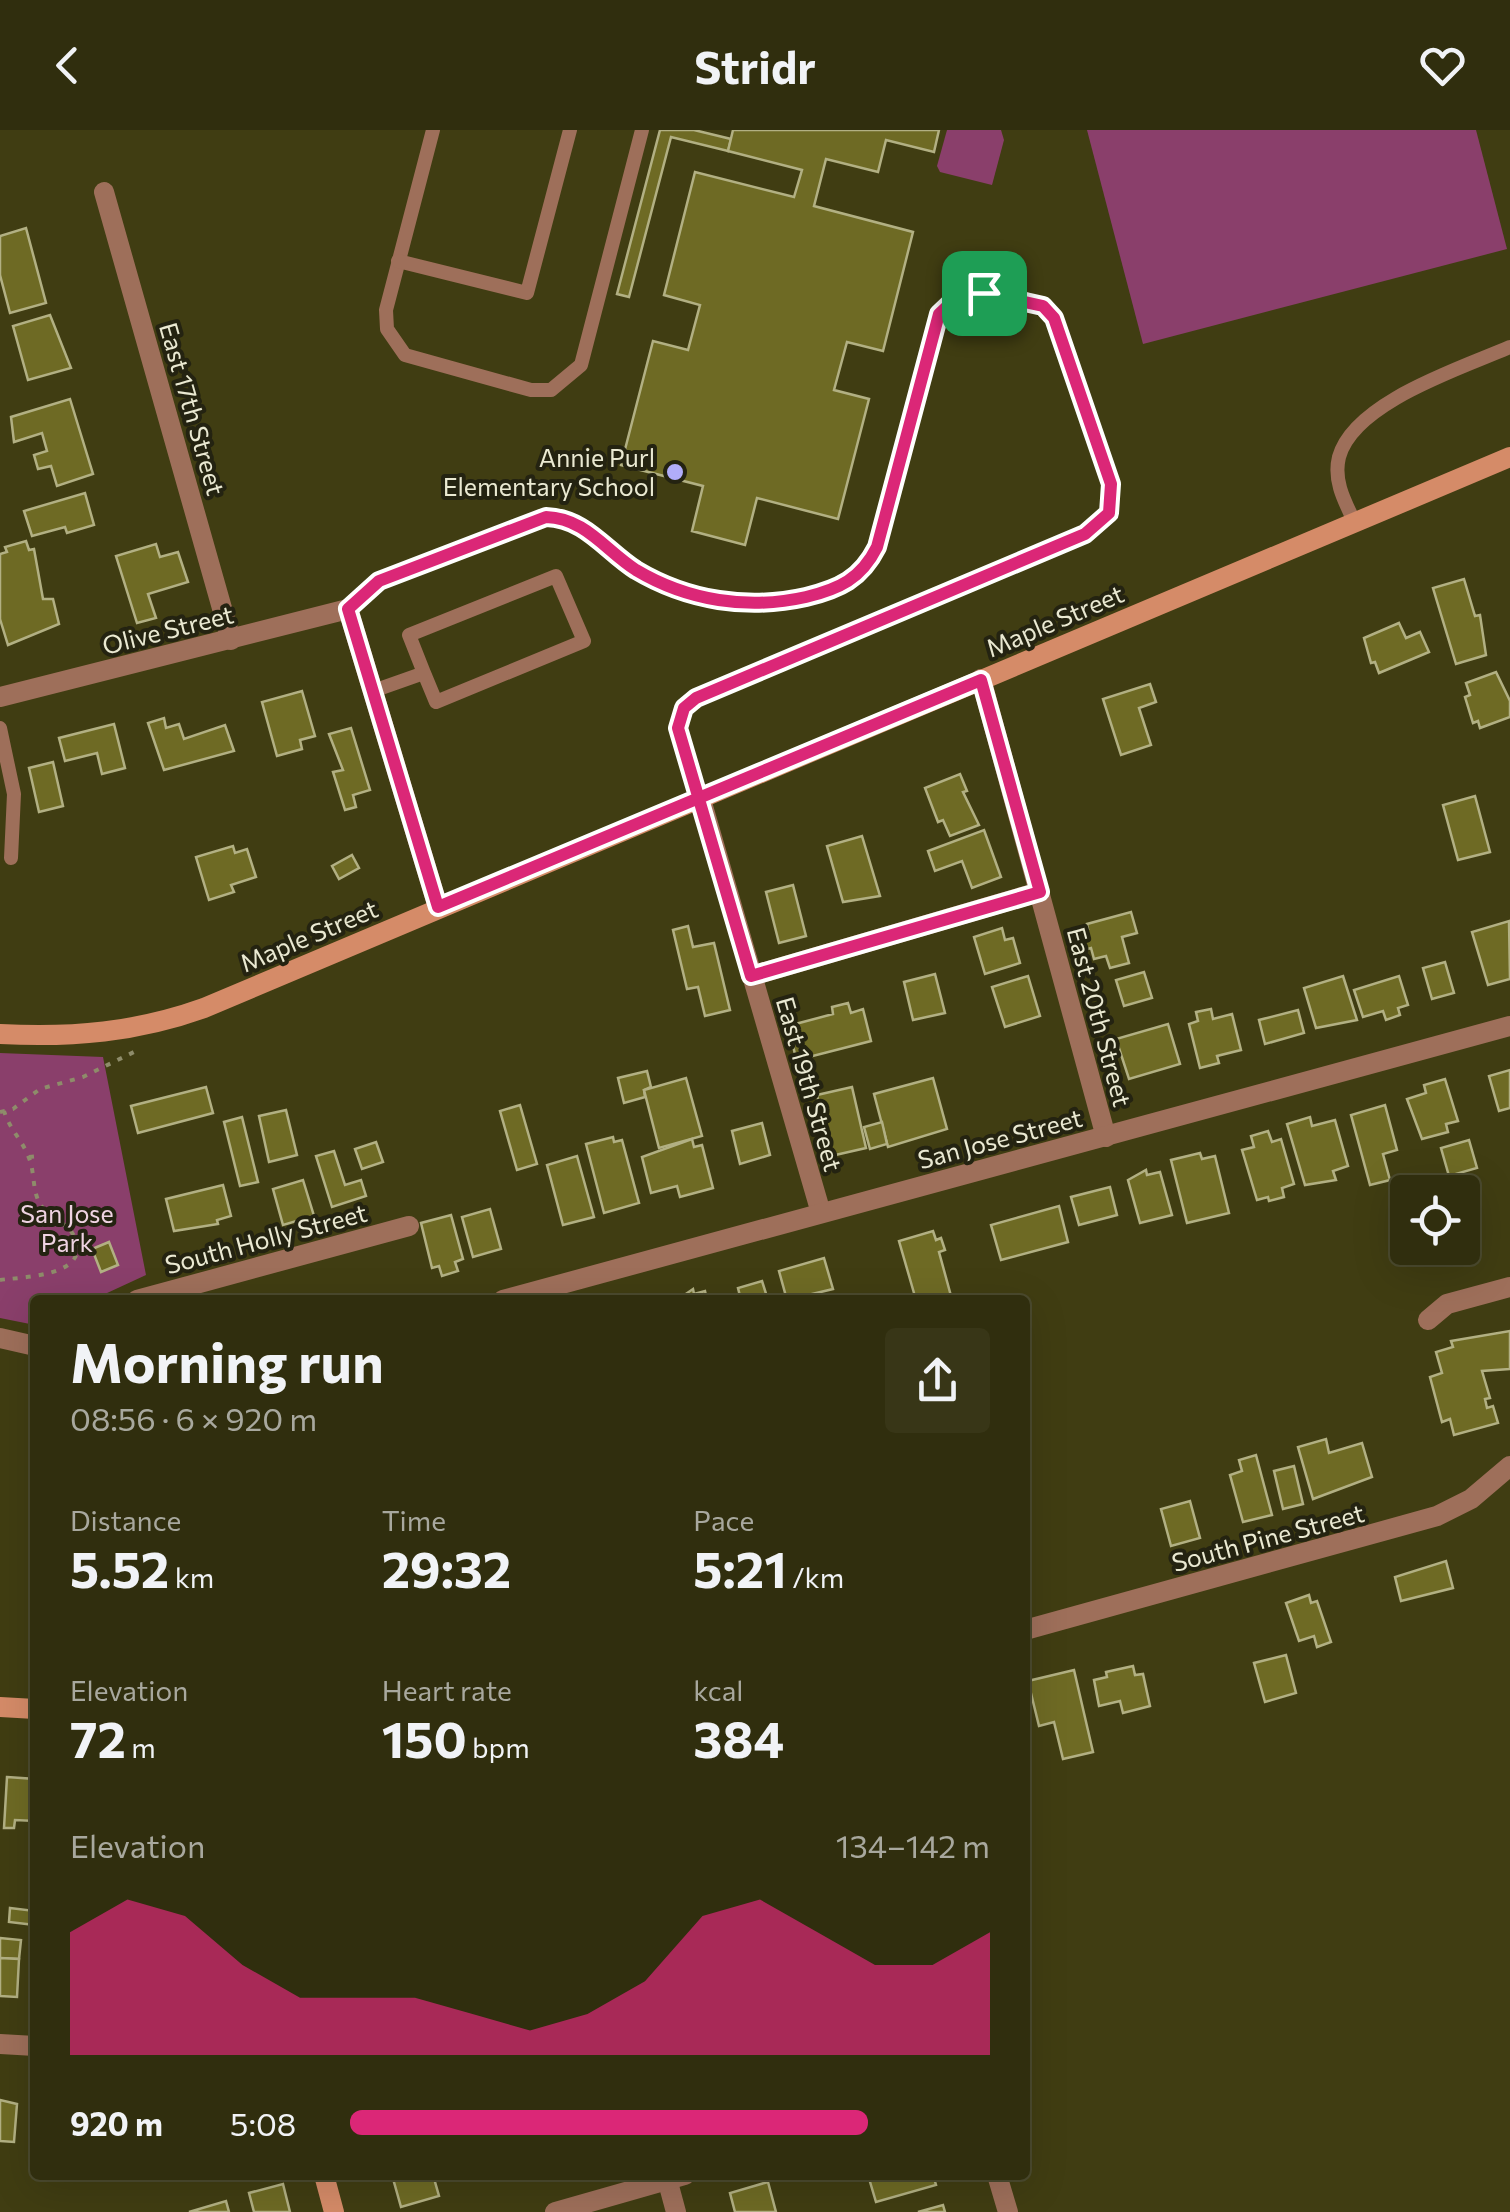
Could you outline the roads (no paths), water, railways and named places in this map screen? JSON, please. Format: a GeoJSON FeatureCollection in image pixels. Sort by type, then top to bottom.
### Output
{"type":"FeatureCollection","features":[{"type":"Feature","properties":{"kind":"street","name":"East 17th Street"},"geometry":{"type":"LineString","coordinates":[[104,192],[231,640]]}},
{"type":"Feature","properties":{"kind":"street","name":"Maple Street"},"geometry":{"type":"LineString","coordinates":[[0,1034],[87,1035],[153,1026],[176,1018],[1510,458]]}},
{"type":"Feature","properties":{"kind":"street","name":"Olive Street"},"geometry":{"type":"LineString","coordinates":[[0,697],[348,609]]}},
{"type":"Feature","properties":{"kind":"street"},"geometry":{"type":"LineString","coordinates":[[348,609],[438,907]]}},
{"type":"Feature","properties":{"kind":"street","name":"East 20th Street"},"geometry":{"type":"LineString","coordinates":[[981,680],[1106,1137]]}},
{"type":"Feature","properties":{"kind":"street","name":"East 19th Street"},"geometry":{"type":"LineString","coordinates":[[700,796],[821,1213]]}},
{"type":"Feature","properties":{"kind":"street"},"geometry":{"type":"LineString","coordinates":[[751,976],[1040,892]]}},
{"type":"Feature","properties":{"kind":"street","name":"San Jose Street"},"geometry":{"type":"LineString","coordinates":[[521,1295],[1510,1026]]}},
{"type":"Feature","properties":{"kind":"street","name":"South Holly Street"},"geometry":{"type":"LineString","coordinates":[[155,1295],[409,1226]]}},
{"type":"Feature","properties":{"kind":"street"},"geometry":{"type":"LineString","coordinates":[[1428,1320],[1447,1304],[1510,1287]]}},
{"type":"Feature","properties":{"kind":"street"},"geometry":{"type":"LineString","coordinates":[[0,1338],[30,1345]]}},
{"type":"Feature","properties":{"kind":"street","name":"South Pine Street"},"geometry":{"type":"LineString","coordinates":[[1030,1629],[1437,1516],[1471,1500],[1510,1466]]}},
{"type":"Feature","properties":{"kind":"street"},"geometry":{"type":"LineString","coordinates":[[0,1707],[30,1709]]}},
{"type":"Feature","properties":{"kind":"street"},"geometry":{"type":"LineString","coordinates":[[0,2044],[30,2046]]}},
{"type":"Feature","properties":{"kind":"street"},"geometry":{"type":"LineString","coordinates":[[325,2180],[334,2212]]}},
{"type":"Feature","properties":{"kind":"street"},"geometry":{"type":"LineString","coordinates":[[555,2212],[663,2180]]}},
{"type":"Feature","properties":{"kind":"street"},"geometry":{"type":"LineString","coordinates":[[673,2180],[676,2212]]}},
{"type":"Feature","properties":{"kind":"street"},"geometry":{"type":"LineString","coordinates":[[998,2180],[1008,2212]]}},
{"type":"Feature","properties":{"kind":"lane"},"geometry":{"type":"LineString","coordinates":[[433,130],[386,310],[387,329],[406,354],[532,390],[551,390],[567,382],[581,365],[642,130]]}},
{"type":"Feature","properties":{"kind":"lane"},"geometry":{"type":"LineString","coordinates":[[398,262],[527,294],[570,130]]}},
{"type":"Feature","properties":{"kind":"lane"},"geometry":{"type":"LineString","coordinates":[[348,609],[379,581],[546,517],[564,517],[582,526],[635,569],[672,587],[727,603],[774,604],[830,591],[853,580],[868,566],[877,547],[939,314],[947,303],[958,296],[984,293],[1043,306],[1054,318],[1111,484],[1109,513],[1085,534],[696,698],[684,708],[678,728],[700,796]]}},
{"type":"Feature","properties":{"kind":"lane"},"geometry":{"type":"LineString","coordinates":[[1355,522],[1338,485],[1338,471],[1339,457],[1358,425],[1429,383],[1510,347]]}},
{"type":"Feature","properties":{"kind":"lane"},"geometry":{"type":"LineString","coordinates":[[556,576],[584,641],[436,702],[424,672],[409,635],[556,576]]}},
{"type":"Feature","properties":{"kind":"lane"},"geometry":{"type":"LineString","coordinates":[[373,691],[424,672]]}},
{"type":"Feature","properties":{"kind":"lane"},"geometry":{"type":"LineString","coordinates":[[0,728],[14,794],[16,829],[11,858]]}},
{"type":"Feature","properties":{"kind":"place","name":"Annie Purl Elementary School"},"geometry":{"type":"Point","coordinates":[675,472]}},
{"type":"Feature","properties":{"kind":"park label","name":"San Jose Park"},"geometry":{"type":"Point","coordinates":[67,1228]}}]}
